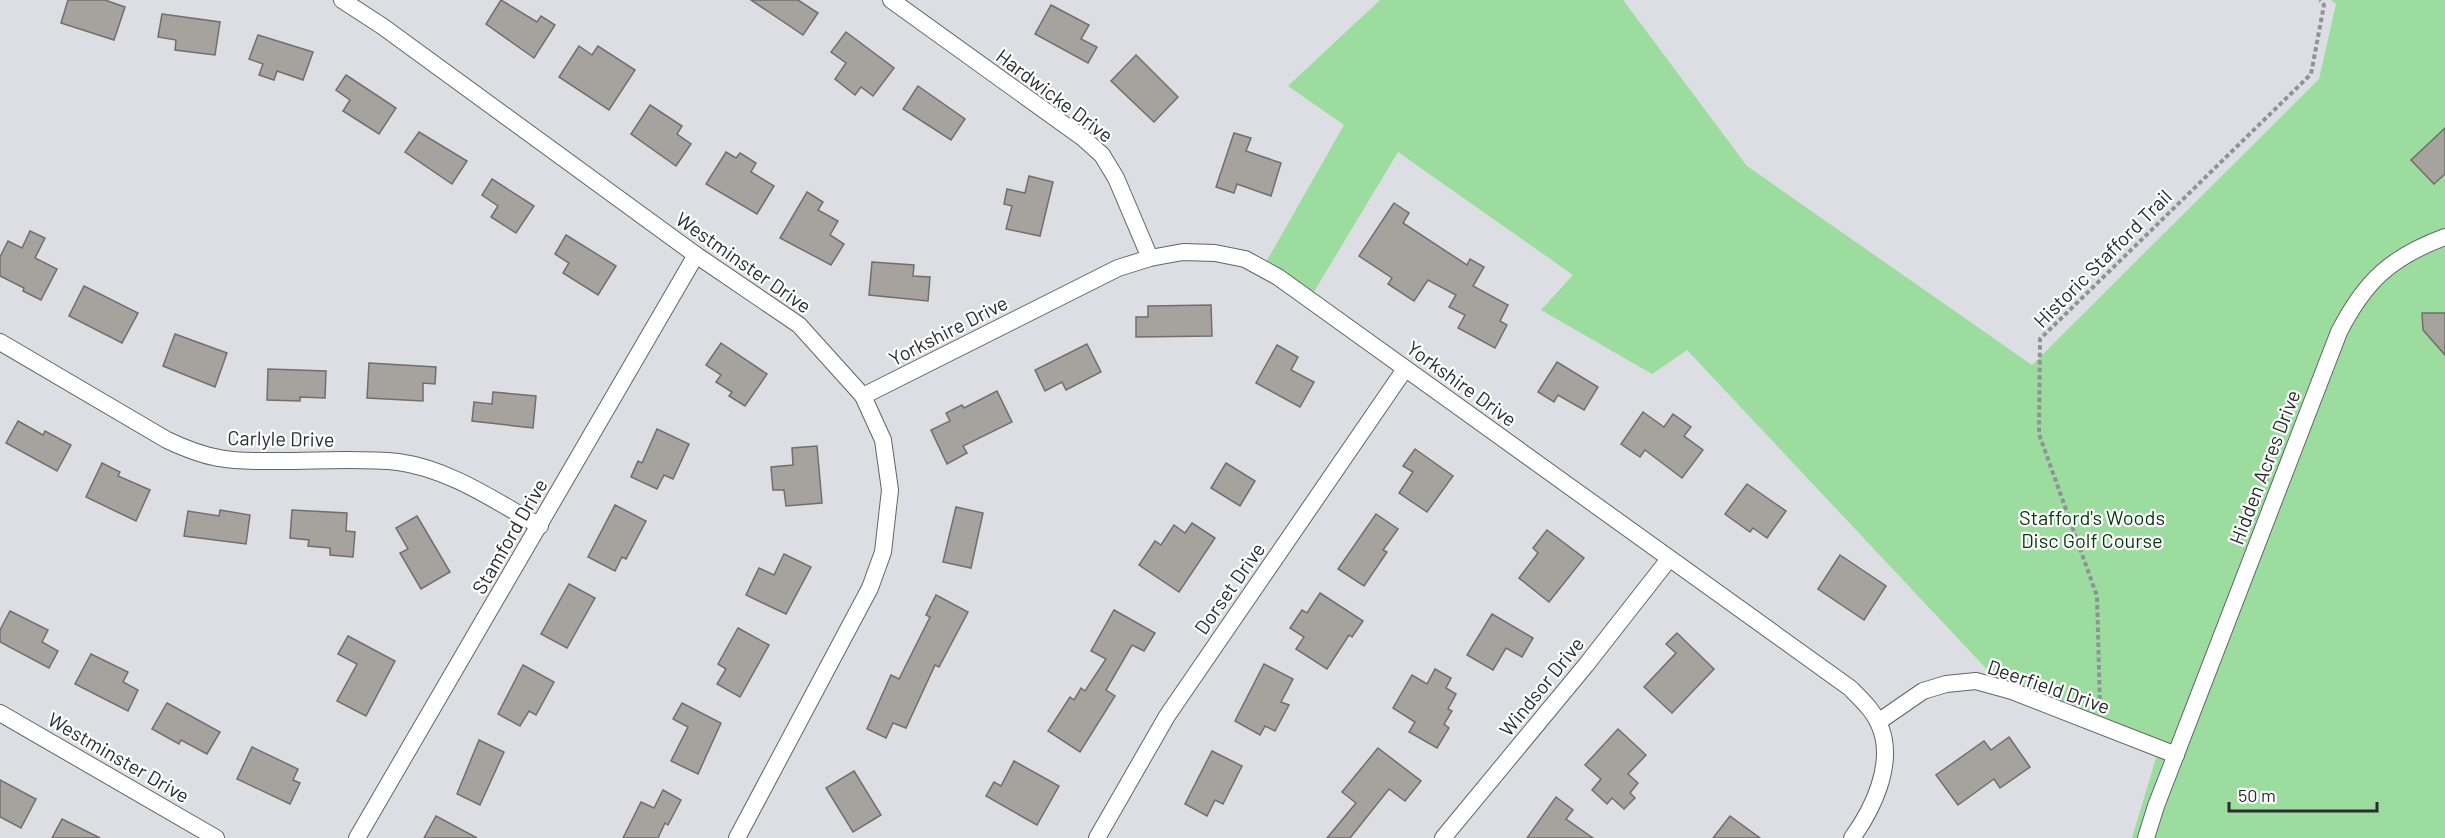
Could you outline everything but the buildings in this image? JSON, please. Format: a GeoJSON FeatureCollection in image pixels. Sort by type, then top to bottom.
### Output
{"type":"FeatureCollection","features":[{"type":"Feature","properties":{"kind":"street","name":"Westminster Drive"},"geometry":{"type":"LineString","coordinates":[[342,0],[382,26],[696,255],[800,325],[864,396],[883,440],[890,490],[883,552],[870,588],[744,836]]}},
{"type":"Feature","properties":{"kind":"street","name":"Hardwicke Drive"},"geometry":{"type":"LineString","coordinates":[[891,0],[1083,138],[1102,155],[1116,178],[1150,258]]}},
{"type":"Feature","properties":{"kind":"street","name":"Hidden Acres Drive"},"geometry":{"type":"LineString","coordinates":[[2146,838],[2339,333],[2348,315],[2372,281],[2395,261],[2416,248],[2445,237]]}},
{"type":"Feature","properties":{"kind":"street","name":"Yorkshire Drive"},"geometry":{"type":"LineString","coordinates":[[864,396],[1118,268],[1150,258],[1183,252],[1215,253],[1245,260],[1278,277],[1850,688],[1871,709],[1878,722],[1882,730],[1885,756],[1878,792],[1864,822],[1852,838]]}},
{"type":"Feature","properties":{"kind":"street","name":"Stamford Drive"},"geometry":{"type":"LineString","coordinates":[[357,838],[696,255]]}},
{"type":"Feature","properties":{"kind":"street","name":"Carlyle Drive"},"geometry":{"type":"LineString","coordinates":[[0,342],[167,440],[194,452],[220,459],[358,460],[430,469],[461,481],[540,526]]}},
{"type":"Feature","properties":{"kind":"street","name":"Dorset Drive"},"geometry":{"type":"LineString","coordinates":[[1097,838],[1167,716],[1406,369]]}},
{"type":"Feature","properties":{"kind":"street","name":"Windsor Drive"},"geometry":{"type":"LineString","coordinates":[[1443,838],[1586,665],[1669,558]]}},
{"type":"Feature","properties":{"kind":"street","name":"Deerfield Drive"},"geometry":{"type":"LineString","coordinates":[[1878,722],[1923,691],[1946,684],[1976,681],[2012,691],[2176,755]]}},
{"type":"Feature","properties":{"kind":"street","name":"Westminster Drive"},"geometry":{"type":"LineString","coordinates":[[0,713],[216,838]]}},
{"type":"Feature","properties":{"kind":"path","name":"Historic Stafford Trail"},"geometry":{"type":"LineString","coordinates":[[2101,726],[2097,596],[2039,434],[2040,339],[2311,74],[2324,5],[2320,0]]}},
{"type":"Feature","properties":{"kind":"green space","name":"Stafford's Woods Disc Golf Course"},"geometry":{"type":"Polygon","coordinates":[[[1380,0],[1623,0],[1747,166],[2032,365],[2319,79],[2336,4],[2331,0],[2445,0],[2445,838],[2132,838],[2160,745],[1996,679],[1687,350],[1652,374],[1541,310],[1573,275],[1398,152],[1309,300],[1261,271],[1344,125],[1288,86],[1380,0]]]}}]}
